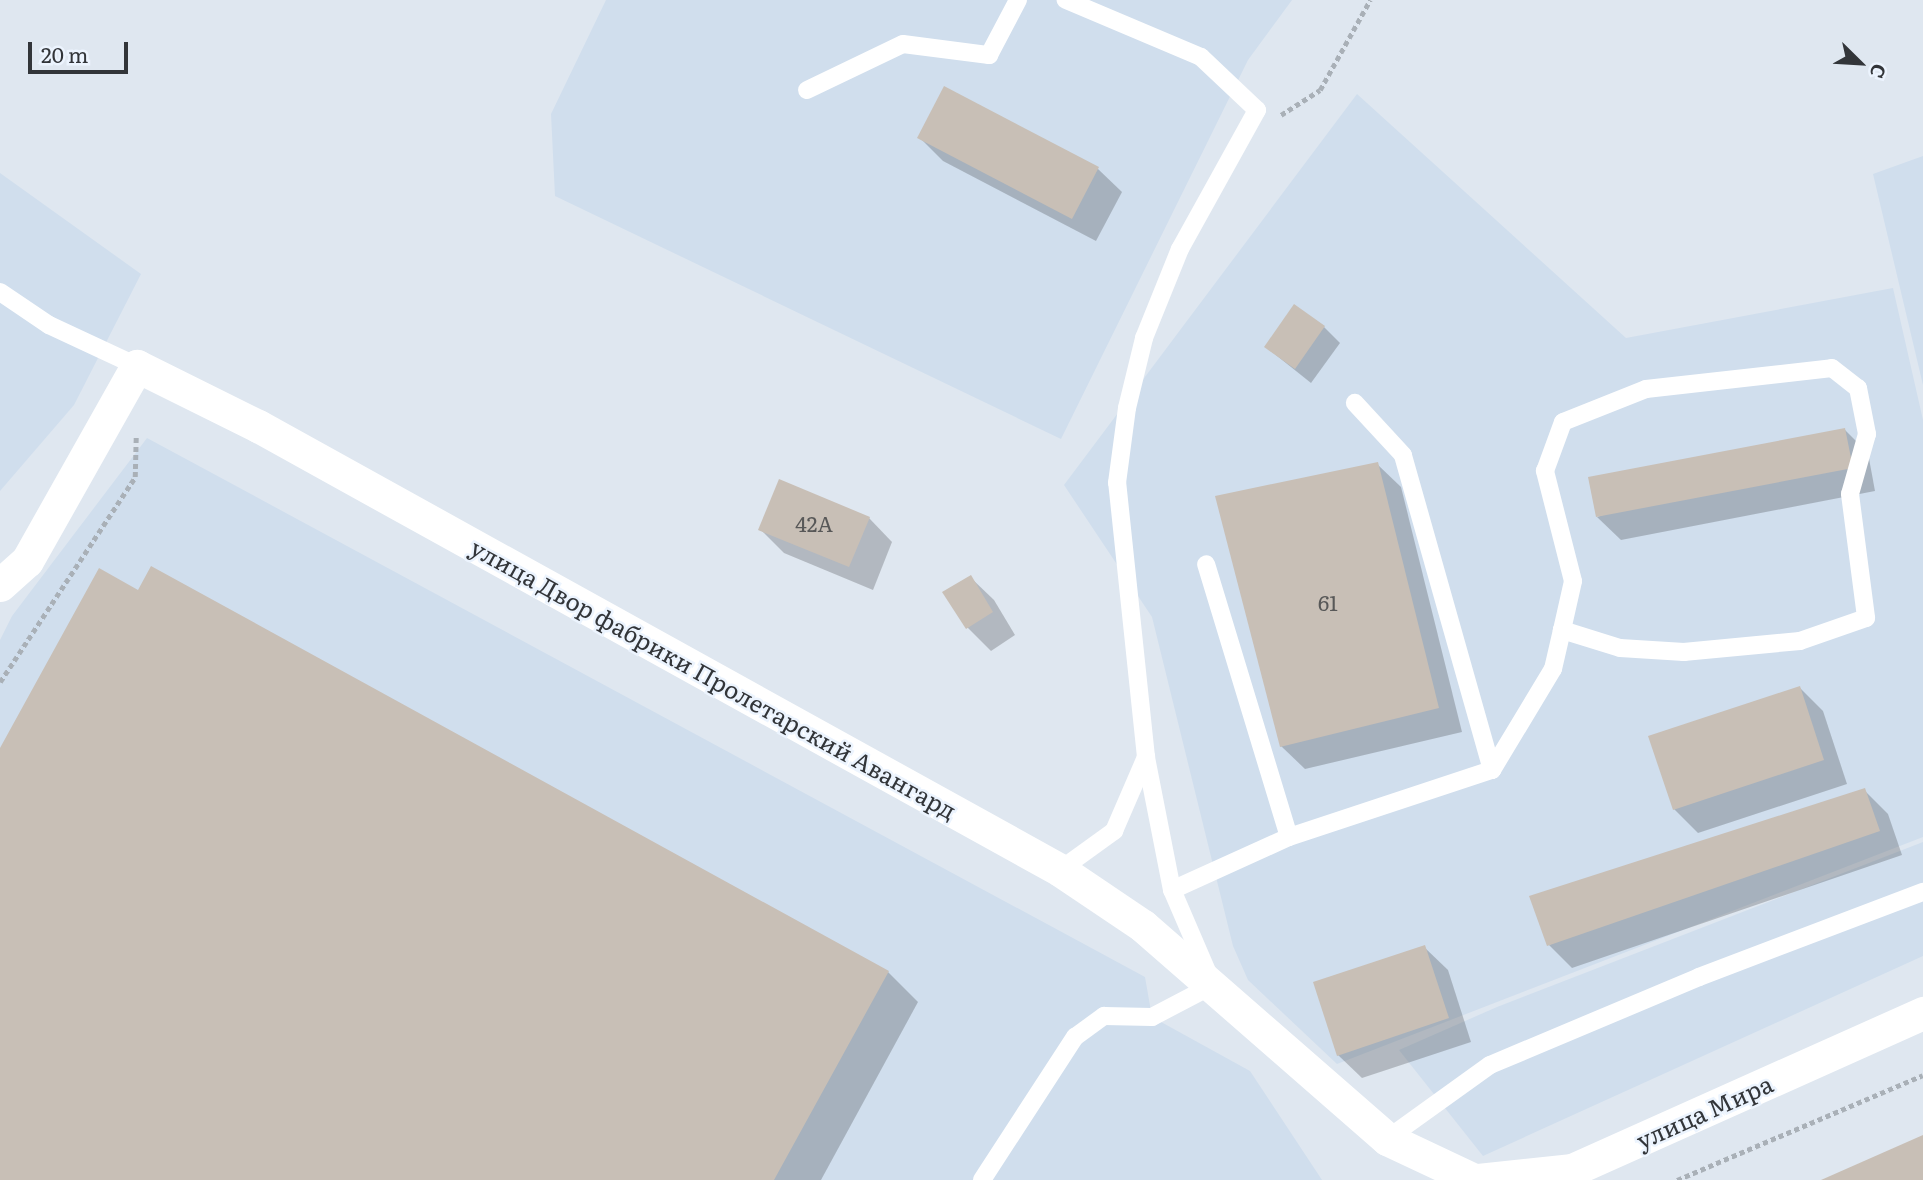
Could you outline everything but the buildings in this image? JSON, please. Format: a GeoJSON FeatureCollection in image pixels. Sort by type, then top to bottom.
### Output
{"type":"FeatureCollection","features":[{"type":"Feature","properties":{"kind":"street"},"geometry":{"type":"LineString","coordinates":[[0,584],[27,561],[137,366]]}},
{"type":"Feature","properties":{"kind":"street","name":"улица Двор фабрики Пролетарский Авангард"},"geometry":{"type":"LineString","coordinates":[[137,366],[258,426],[1060,870],[1143,926],[1387,1139],[1476,1180]]}},
{"type":"Feature","properties":{"kind":"street","name":"улица Мира"},"geometry":{"type":"LineString","coordinates":[[1476,1180],[1572,1170],[1923,1013]]}},
{"type":"Feature","properties":{"kind":"lane"},"geometry":{"type":"LineString","coordinates":[[807,90],[902,44],[989,54],[1018,0]]}},
{"type":"Feature","properties":{"kind":"lane"},"geometry":{"type":"LineString","coordinates":[[982,1180],[1074,1037],[1104,1016],[1152,1017],[1213,985],[1171,890],[1146,757],[1116,483],[1127,408],[1144,338],[1180,249],[1257,110],[1201,57],[1066,0]]}},
{"type":"Feature","properties":{"kind":"lane"},"geometry":{"type":"LineString","coordinates":[[0,292],[49,326],[137,366]]}},
{"type":"Feature","properties":{"kind":"lane"},"geometry":{"type":"LineString","coordinates":[[1171,890],[1289,837],[1492,770],[1553,669],[1573,581],[1545,471],[1563,422],[1646,389],[1832,368],[1858,388],[1867,434],[1850,494],[1866,618],[1800,641],[1684,652],[1620,648],[1562,630]]}},
{"type":"Feature","properties":{"kind":"lane"},"geometry":{"type":"LineString","coordinates":[[1355,403],[1403,455],[1492,770]]}},
{"type":"Feature","properties":{"kind":"lane"},"geometry":{"type":"LineString","coordinates":[[1206,564],[1289,837]]}},
{"type":"Feature","properties":{"kind":"lane"},"geometry":{"type":"LineString","coordinates":[[1060,870],[1114,831],[1146,757]]}},
{"type":"Feature","properties":{"kind":"lane"},"geometry":{"type":"LineString","coordinates":[[1387,1139],[1490,1065],[1699,977],[1923,892]]}},
{"type":"Feature","properties":{"kind":"path"},"geometry":{"type":"LineString","coordinates":[[1257,110],[1283,116],[1320,90],[1370,0]]}},
{"type":"Feature","properties":{"kind":"path"},"geometry":{"type":"LineString","coordinates":[[0,682],[135,477],[136,421]]}},
{"type":"Feature","properties":{"kind":"path"},"geometry":{"type":"LineString","coordinates":[[1677,1180],[1923,1075]]}},
{"type":"Feature","properties":{"kind":"shaded area"},"geometry":{"type":"Polygon","coordinates":[[[606,0],[1292,0],[1248,60],[1061,439],[555,196],[551,114],[606,0]]]}},
{"type":"Feature","properties":{"kind":"shaded area"},"geometry":{"type":"Polygon","coordinates":[[[1357,94],[1626,338],[1893,288],[1923,420],[1923,837],[1337,1064],[1248,980],[1233,946],[1152,617],[1064,485],[1357,94]]]}},
{"type":"Feature","properties":{"kind":"shaded area"},"geometry":{"type":"Polygon","coordinates":[[[1923,156],[1923,385],[1873,174],[1923,156]]]}},
{"type":"Feature","properties":{"kind":"shaded area"},"geometry":{"type":"Polygon","coordinates":[[[0,173],[141,274],[74,405],[0,491],[0,173]]]}},
{"type":"Feature","properties":{"kind":"shaded area"},"geometry":{"type":"Polygon","coordinates":[[[147,438],[1145,977],[1152,1017],[1250,1071],[1322,1180],[0,1180],[0,640],[12,616],[147,438]]]}},
{"type":"Feature","properties":{"kind":"shaded area"},"geometry":{"type":"Polygon","coordinates":[[[1923,842],[1923,956],[1483,1156],[1399,1050],[1497,1007],[1923,842]]]}}]}
